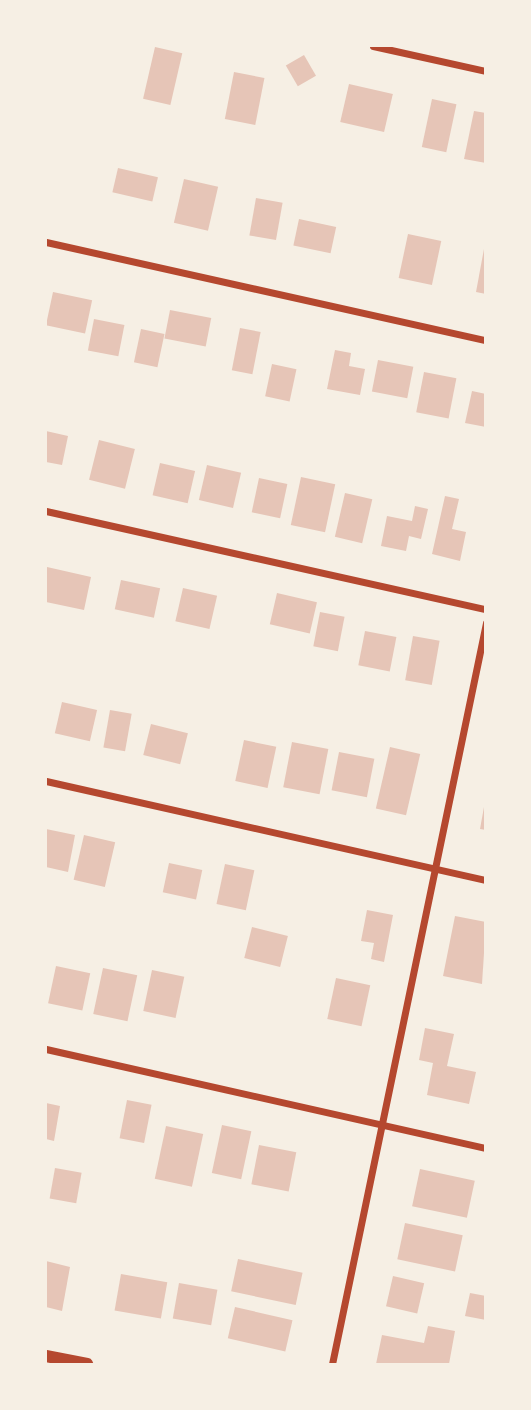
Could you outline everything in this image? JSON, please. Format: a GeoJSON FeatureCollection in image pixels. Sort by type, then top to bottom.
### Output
{"type":"FeatureCollection","features":[{"type":"Feature","properties":{"kind":"street"},"geometry":{"type":"LineString","coordinates":[[373,46],[485,71]]}},
{"type":"Feature","properties":{"kind":"street"},"geometry":{"type":"LineString","coordinates":[[46,242],[485,340]]}},
{"type":"Feature","properties":{"kind":"street"},"geometry":{"type":"LineString","coordinates":[[46,511],[485,609]]}},
{"type":"Feature","properties":{"kind":"street"},"geometry":{"type":"LineString","coordinates":[[331,1364],[485,623]]}},
{"type":"Feature","properties":{"kind":"street"},"geometry":{"type":"LineString","coordinates":[[46,781],[485,880]]}},
{"type":"Feature","properties":{"kind":"street"},"geometry":{"type":"LineString","coordinates":[[46,1049],[485,1148]]}},
{"type":"Feature","properties":{"kind":"street"},"geometry":{"type":"LineString","coordinates":[[46,1356],[87,1364]]}},
{"type":"Feature","properties":{"kind":"building"},"geometry":{"type":"Polygon","coordinates":[[[155,47],[182,53],[170,105],[143,99],[155,47]]]}},
{"type":"Feature","properties":{"kind":"building"},"geometry":{"type":"Polygon","coordinates":[[[304,55],[316,76],[298,86],[286,66],[304,55]]]}},
{"type":"Feature","properties":{"kind":"building"},"geometry":{"type":"Polygon","coordinates":[[[234,72],[264,78],[255,125],[225,119],[234,72]]]}},
{"type":"Feature","properties":{"kind":"building"},"geometry":{"type":"Polygon","coordinates":[[[349,84],[393,94],[384,132],[340,122],[349,84]]]}},
{"type":"Feature","properties":{"kind":"building"},"geometry":{"type":"Polygon","coordinates":[[[432,99],[456,104],[446,152],[422,147],[432,99]]]}},
{"type":"Feature","properties":{"kind":"building"},"geometry":{"type":"Polygon","coordinates":[[[474,111],[486,113],[486,163],[464,159],[474,111]]]}},
{"type":"Feature","properties":{"kind":"building"},"geometry":{"type":"Polygon","coordinates":[[[118,168],[158,177],[152,202],[112,192],[118,168]]]}},
{"type":"Feature","properties":{"kind":"building"},"geometry":{"type":"Polygon","coordinates":[[[184,179],[218,187],[208,231],[174,223],[184,179]]]}},
{"type":"Feature","properties":{"kind":"building"},"geometry":{"type":"Polygon","coordinates":[[[256,198],[283,203],[276,240],[249,235],[256,198]]]}},
{"type":"Feature","properties":{"kind":"building"},"geometry":{"type":"Polygon","coordinates":[[[299,219],[336,227],[331,253],[293,245],[299,219]]]}},
{"type":"Feature","properties":{"kind":"building"},"geometry":{"type":"Polygon","coordinates":[[[408,234],[441,241],[432,285],[399,278],[408,234]]]}},
{"type":"Feature","properties":{"kind":"building"},"geometry":{"type":"Polygon","coordinates":[[[486,249],[486,294],[476,292],[486,249]]]}},
{"type":"Feature","properties":{"kind":"building"},"geometry":{"type":"Polygon","coordinates":[[[53,292],[92,300],[85,334],[46,325],[53,292]]]}},
{"type":"Feature","properties":{"kind":"building"},"geometry":{"type":"Polygon","coordinates":[[[170,310],[211,318],[206,346],[164,338],[170,310]]]}},
{"type":"Feature","properties":{"kind":"building"},"geometry":{"type":"Polygon","coordinates":[[[94,319],[124,325],[118,356],[88,350],[94,319]]]}},
{"type":"Feature","properties":{"kind":"building"},"geometry":{"type":"Polygon","coordinates":[[[240,328],[261,332],[252,374],[232,370],[240,328]]]}},
{"type":"Feature","properties":{"kind":"building"},"geometry":{"type":"Polygon","coordinates":[[[141,329],[164,334],[157,367],[134,362],[141,329]]]}},
{"type":"Feature","properties":{"kind":"building"},"geometry":{"type":"Polygon","coordinates":[[[335,350],[351,353],[349,366],[365,369],[360,395],[327,389],[335,350]]]}},
{"type":"Feature","properties":{"kind":"building"},"geometry":{"type":"Polygon","coordinates":[[[378,360],[413,367],[407,398],[372,391],[378,360]]]}},
{"type":"Feature","properties":{"kind":"building"},"geometry":{"type":"Polygon","coordinates":[[[272,364],[296,369],[290,401],[265,396],[272,364]]]}},
{"type":"Feature","properties":{"kind":"building"},"geometry":{"type":"Polygon","coordinates":[[[424,372],[456,378],[449,419],[416,412],[424,372]]]}},
{"type":"Feature","properties":{"kind":"building"},"geometry":{"type":"Polygon","coordinates":[[[472,391],[486,394],[486,427],[465,423],[472,391]]]}},
{"type":"Feature","properties":{"kind":"building"},"geometry":{"type":"Polygon","coordinates":[[[46,431],[68,436],[62,465],[46,462],[46,431]]]}},
{"type":"Feature","properties":{"kind":"building"},"geometry":{"type":"Polygon","coordinates":[[[99,440],[135,449],[125,489],[89,480],[99,440]]]}},
{"type":"Feature","properties":{"kind":"building"},"geometry":{"type":"Polygon","coordinates":[[[160,463],[195,471],[188,503],[153,495],[160,463]]]}},
{"type":"Feature","properties":{"kind":"building"},"geometry":{"type":"Polygon","coordinates":[[[207,465],[241,473],[233,508],[199,500],[207,465]]]}},
{"type":"Feature","properties":{"kind":"building"},"geometry":{"type":"Polygon","coordinates":[[[301,477],[335,484],[325,532],[291,525],[301,477]]]}},
{"type":"Feature","properties":{"kind":"building"},"geometry":{"type":"Polygon","coordinates":[[[259,478],[287,484],[280,518],[252,512],[259,478]]]}},
{"type":"Feature","properties":{"kind":"building"},"geometry":{"type":"Polygon","coordinates":[[[345,493],[372,499],[362,543],[335,537],[345,493]]]}},
{"type":"Feature","properties":{"kind":"building"},"geometry":{"type":"Polygon","coordinates":[[[445,496],[459,499],[452,529],[466,532],[460,561],[432,554],[445,496]]]}},
{"type":"Feature","properties":{"kind":"building"},"geometry":{"type":"Polygon","coordinates":[[[415,506],[428,509],[421,539],[409,536],[406,551],[381,546],[387,516],[412,521],[415,506]]]}},
{"type":"Feature","properties":{"kind":"building"},"geometry":{"type":"Polygon","coordinates":[[[47,567],[91,577],[84,610],[46,602],[47,567]]]}},
{"type":"Feature","properties":{"kind":"building"},"geometry":{"type":"Polygon","coordinates":[[[121,580],[160,588],[154,618],[115,609],[121,580]]]}},
{"type":"Feature","properties":{"kind":"building"},"geometry":{"type":"Polygon","coordinates":[[[183,588],[217,596],[209,629],[175,621],[183,588]]]}},
{"type":"Feature","properties":{"kind":"building"},"geometry":{"type":"Polygon","coordinates":[[[277,593],[317,602],[310,633],[270,624],[277,593]]]}},
{"type":"Feature","properties":{"kind":"building"},"geometry":{"type":"Polygon","coordinates":[[[320,612],[345,617],[338,651],[313,646],[320,612]]]}},
{"type":"Feature","properties":{"kind":"building"},"geometry":{"type":"Polygon","coordinates":[[[365,631],[396,637],[390,671],[358,665],[365,631]]]}},
{"type":"Feature","properties":{"kind":"building"},"geometry":{"type":"Polygon","coordinates":[[[413,636],[440,641],[432,685],[405,680],[413,636]]]}},
{"type":"Feature","properties":{"kind":"building"},"geometry":{"type":"Polygon","coordinates":[[[62,702],[97,710],[90,741],[55,733],[62,702]]]}},
{"type":"Feature","properties":{"kind":"building"},"geometry":{"type":"Polygon","coordinates":[[[110,710],[132,714],[125,751],[103,747],[110,710]]]}},
{"type":"Feature","properties":{"kind":"building"},"geometry":{"type":"Polygon","coordinates":[[[151,724],[188,733],[180,764],[143,755],[151,724]]]}},
{"type":"Feature","properties":{"kind":"building"},"geometry":{"type":"Polygon","coordinates":[[[244,740],[276,747],[268,788],[235,781],[244,740]]]}},
{"type":"Feature","properties":{"kind":"building"},"geometry":{"type":"Polygon","coordinates":[[[292,742],[328,749],[320,794],[283,787],[292,742]]]}},
{"type":"Feature","properties":{"kind":"building"},"geometry":{"type":"Polygon","coordinates":[[[390,747],[420,754],[406,815],[376,808],[390,747]]]}},
{"type":"Feature","properties":{"kind":"building"},"geometry":{"type":"Polygon","coordinates":[[[339,752],[374,759],[367,797],[332,790],[339,752]]]}},
{"type":"Feature","properties":{"kind":"building"},"geometry":{"type":"Polygon","coordinates":[[[486,807],[486,830],[480,829],[486,807]]]}},
{"type":"Feature","properties":{"kind":"building"},"geometry":{"type":"Polygon","coordinates":[[[46,829],[75,835],[68,872],[46,867],[46,829]]]}},
{"type":"Feature","properties":{"kind":"building"},"geometry":{"type":"Polygon","coordinates":[[[84,835],[115,842],[105,887],[74,880],[84,835]]]}},
{"type":"Feature","properties":{"kind":"building"},"geometry":{"type":"Polygon","coordinates":[[[169,863],[202,870],[196,899],[163,892],[169,863]]]}},
{"type":"Feature","properties":{"kind":"building"},"geometry":{"type":"Polygon","coordinates":[[[225,864],[254,870],[246,910],[216,904],[225,864]]]}},
{"type":"Feature","properties":{"kind":"building"},"geometry":{"type":"Polygon","coordinates":[[[367,910],[393,915],[384,962],[371,959],[374,943],[361,941],[367,910]]]}},
{"type":"Feature","properties":{"kind":"building"},"geometry":{"type":"Polygon","coordinates":[[[455,916],[486,922],[482,984],[443,976],[455,916]]]}},
{"type":"Feature","properties":{"kind":"building"},"geometry":{"type":"Polygon","coordinates":[[[252,927],[288,936],[280,967],[244,958],[252,927]]]}},
{"type":"Feature","properties":{"kind":"building"},"geometry":{"type":"Polygon","coordinates":[[[56,966],[90,973],[82,1010],[48,1003],[56,966]]]}},
{"type":"Feature","properties":{"kind":"building"},"geometry":{"type":"Polygon","coordinates":[[[103,968],[137,975],[127,1021],[93,1014],[103,968]]]}},
{"type":"Feature","properties":{"kind":"building"},"geometry":{"type":"Polygon","coordinates":[[[152,970],[184,977],[176,1018],[143,1011],[152,970]]]}},
{"type":"Feature","properties":{"kind":"building"},"geometry":{"type":"Polygon","coordinates":[[[336,978],[370,985],[362,1026],[327,1019],[336,978]]]}},
{"type":"Feature","properties":{"kind":"building"},"geometry":{"type":"Polygon","coordinates":[[[425,1028],[454,1034],[447,1066],[476,1072],[469,1104],[427,1095],[433,1063],[419,1060],[425,1028]]]}},
{"type":"Feature","properties":{"kind":"building"},"geometry":{"type":"Polygon","coordinates":[[[127,1100],[152,1105],[144,1143],[120,1138],[127,1100]]]}},
{"type":"Feature","properties":{"kind":"building"},"geometry":{"type":"Polygon","coordinates":[[[46,1103],[60,1106],[54,1141],[46,1139],[46,1103]]]}},
{"type":"Feature","properties":{"kind":"building"},"geometry":{"type":"Polygon","coordinates":[[[222,1125],[251,1131],[241,1179],[212,1173],[222,1125]]]}},
{"type":"Feature","properties":{"kind":"building"},"geometry":{"type":"Polygon","coordinates":[[[166,1126],[203,1134],[192,1187],[155,1179],[166,1126]]]}},
{"type":"Feature","properties":{"kind":"building"},"geometry":{"type":"Polygon","coordinates":[[[259,1145],[296,1152],[289,1192],[251,1184],[259,1145]]]}},
{"type":"Feature","properties":{"kind":"building"},"geometry":{"type":"Polygon","coordinates":[[[55,1168],[82,1173],[76,1203],[50,1199],[55,1168]]]}},
{"type":"Feature","properties":{"kind":"building"},"geometry":{"type":"Polygon","coordinates":[[[420,1169],[475,1181],[467,1218],[412,1206],[420,1169]]]}},
{"type":"Feature","properties":{"kind":"building"},"geometry":{"type":"Polygon","coordinates":[[[405,1223],[463,1235],[455,1271],[397,1259],[405,1223]]]}},
{"type":"Feature","properties":{"kind":"building"},"geometry":{"type":"Polygon","coordinates":[[[238,1259],[303,1273],[296,1305],[231,1291],[238,1259]]]}},
{"type":"Feature","properties":{"kind":"building"},"geometry":{"type":"Polygon","coordinates":[[[46,1261],[70,1267],[62,1311],[46,1307],[46,1261]]]}},
{"type":"Feature","properties":{"kind":"building"},"geometry":{"type":"Polygon","coordinates":[[[121,1274],[167,1282],[161,1319],[115,1310],[121,1274]]]}},
{"type":"Feature","properties":{"kind":"building"},"geometry":{"type":"Polygon","coordinates":[[[393,1276],[424,1283],[417,1313],[386,1306],[393,1276]]]}},
{"type":"Feature","properties":{"kind":"building"},"geometry":{"type":"Polygon","coordinates":[[[179,1283],[217,1290],[211,1325],[173,1318],[179,1283]]]}},
{"type":"Feature","properties":{"kind":"building"},"geometry":{"type":"Polygon","coordinates":[[[470,1293],[486,1296],[486,1320],[465,1316],[470,1293]]]}},
{"type":"Feature","properties":{"kind":"building"},"geometry":{"type":"Polygon","coordinates":[[[235,1307],[292,1320],[285,1351],[228,1338],[235,1307]]]}},
{"type":"Feature","properties":{"kind":"building"},"geometry":{"type":"Polygon","coordinates":[[[428,1326],[455,1331],[449,1364],[376,1364],[382,1335],[424,1343],[428,1326]]]}}]}
